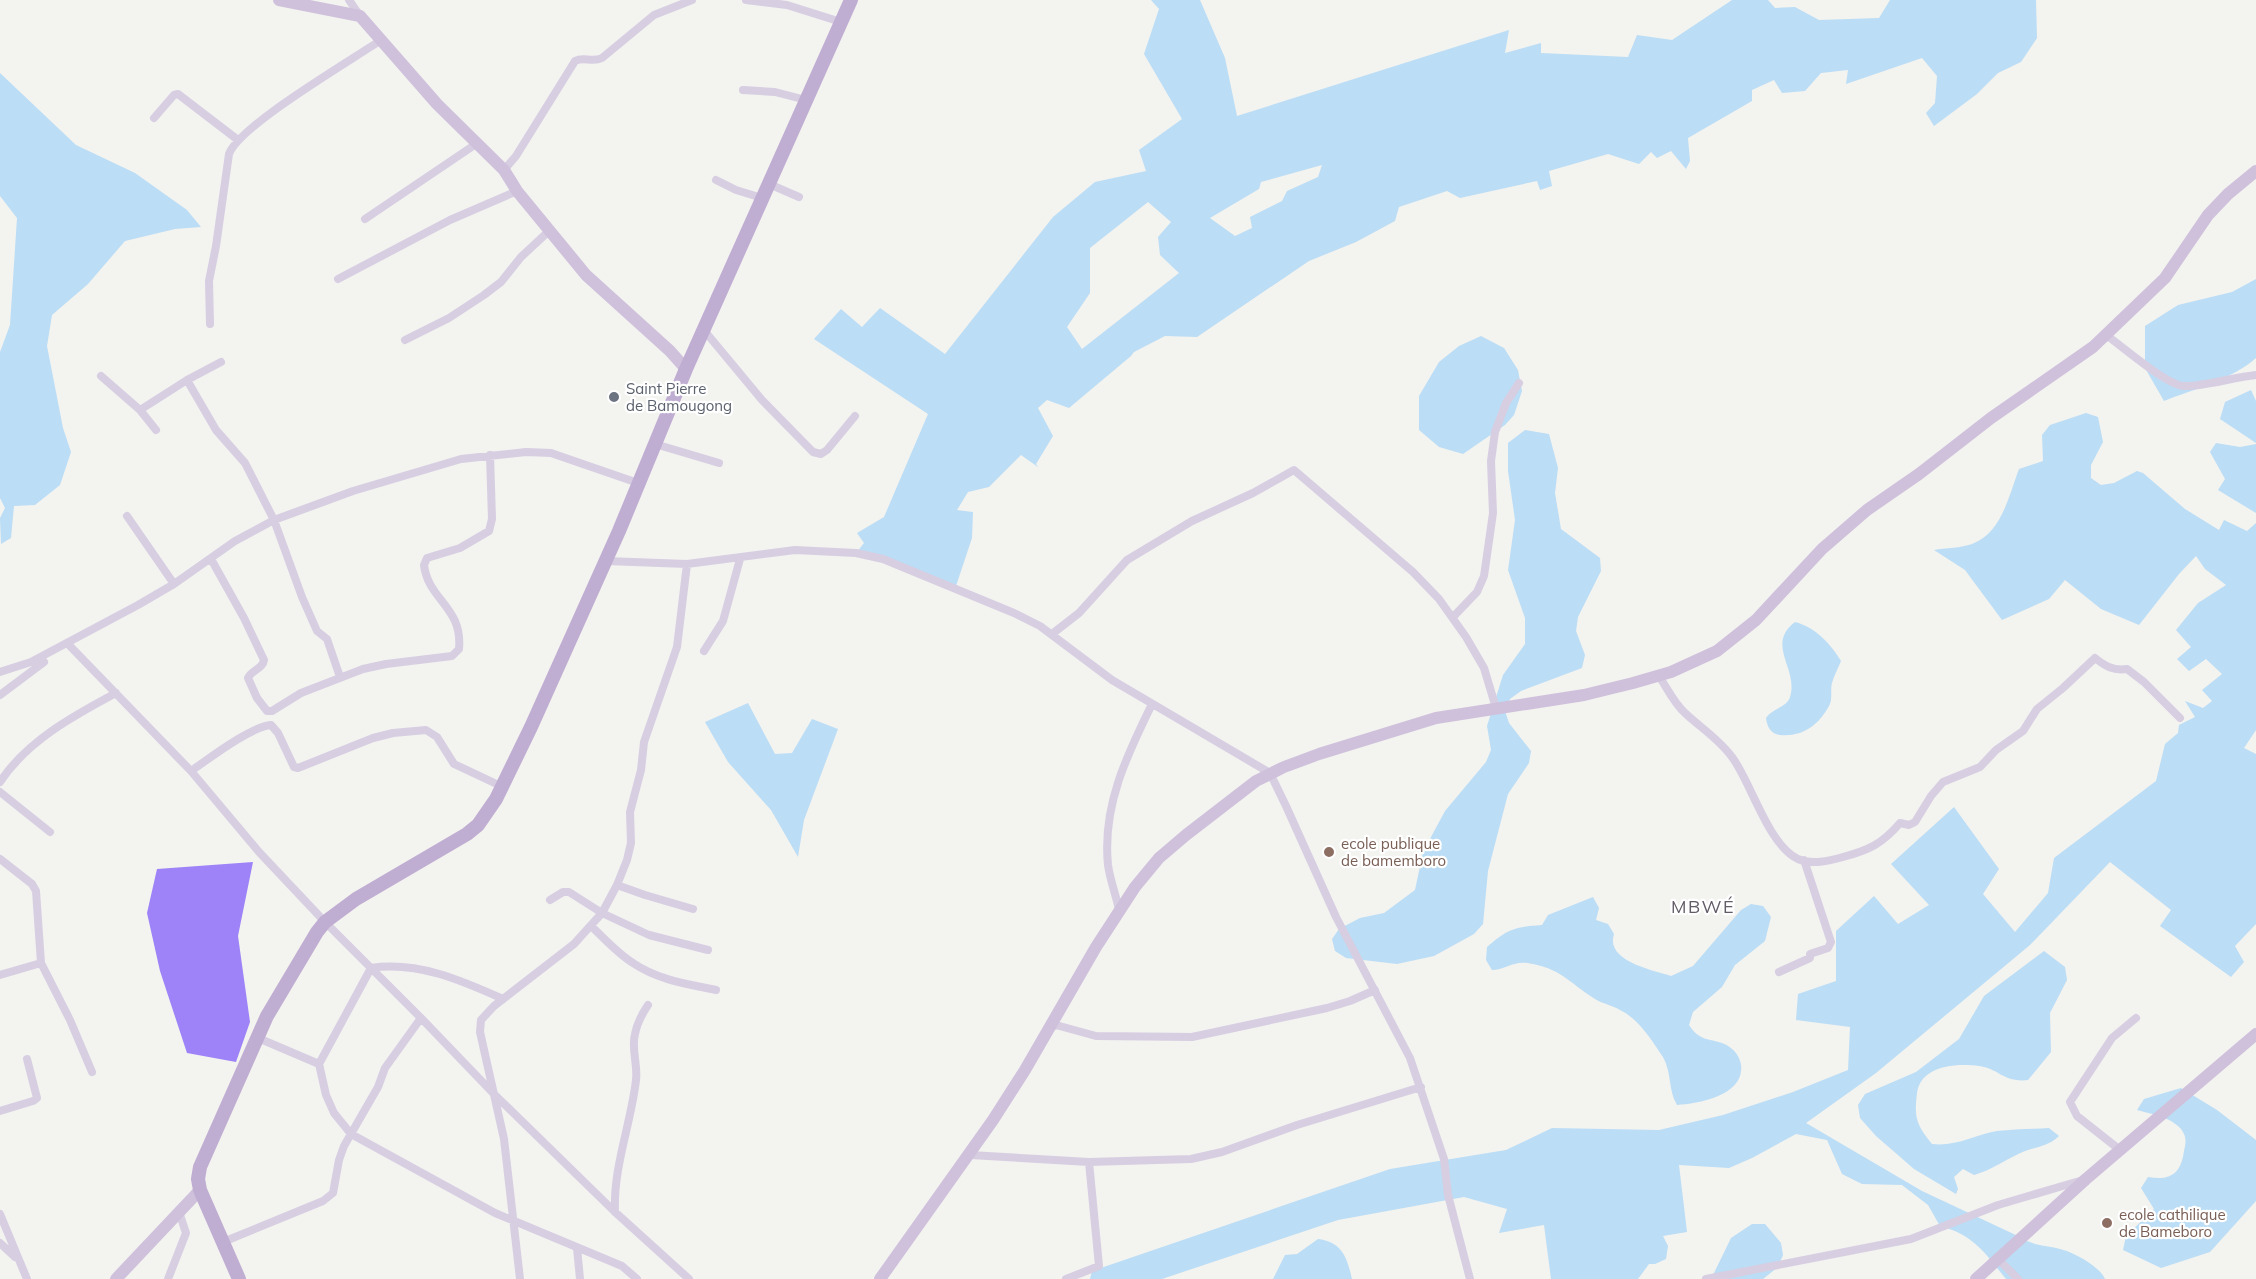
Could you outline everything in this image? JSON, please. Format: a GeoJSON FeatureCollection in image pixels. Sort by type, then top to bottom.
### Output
{"type":"FeatureCollection","features":[{"type":"Feature","properties":{"kind":"main road"},"geometry":{"type":"LineString","coordinates":[[239,1279],[200,1190],[198,1179],[200,1167],[279,992],[325,922],[369,891],[467,834],[483,819],[503,787],[606,561],[703,329],[851,0]]}},
{"type":"Feature","properties":{"kind":"street"},"geometry":{"type":"LineString","coordinates":[[279,0],[349,4],[476,144],[504,171],[517,191],[586,275],[670,351],[686,369]]}},
{"type":"Feature","properties":{"kind":"street"},"geometry":{"type":"LineString","coordinates":[[504,171],[516,156],[575,61],[580,58],[596,61],[602,58],[654,15],[692,0]]}},
{"type":"Feature","properties":{"kind":"street"},"geometry":{"type":"LineString","coordinates":[[746,0],[787,5],[841,22]]}},
{"type":"Feature","properties":{"kind":"street"},"geometry":{"type":"LineString","coordinates":[[210,324],[209,281],[229,154],[238,140],[263,119],[381,40]]}},
{"type":"Feature","properties":{"kind":"street"},"geometry":{"type":"LineString","coordinates":[[743,90],[775,92],[806,100]]}},
{"type":"Feature","properties":{"kind":"street"},"geometry":{"type":"LineString","coordinates":[[154,117],[174,95],[178,94],[238,140]]}},
{"type":"Feature","properties":{"kind":"street"},"geometry":{"type":"LineString","coordinates":[[365,219],[476,144]]}},
{"type":"Feature","properties":{"kind":"street"},"geometry":{"type":"LineString","coordinates":[[880,1279],[970,1155],[1011,1093],[1119,910],[1144,874],[1167,850],[1239,793],[1270,773],[1319,754],[1414,724],[1448,716],[1584,695],[1659,676],[1701,660],[1731,642],[1756,620],[1822,549],[1857,518],[1929,467],[2004,409],[2073,362],[2106,335],[2165,278],[2215,207],[2256,171]]}},
{"type":"Feature","properties":{"kind":"street"},"geometry":{"type":"LineString","coordinates":[[716,180],[736,190],[762,198]]}},
{"type":"Feature","properties":{"kind":"street"},"geometry":{"type":"LineString","coordinates":[[769,184],[799,197]]}},
{"type":"Feature","properties":{"kind":"street"},"geometry":{"type":"LineString","coordinates":[[338,279],[450,220],[517,191]]}},
{"type":"Feature","properties":{"kind":"street"},"geometry":{"type":"LineString","coordinates":[[405,340],[449,318],[484,295],[501,282],[521,257],[549,231]]}},
{"type":"Feature","properties":{"kind":"street"},"geometry":{"type":"LineString","coordinates":[[703,329],[762,400],[813,452],[820,454],[827,450],[855,416]]}},
{"type":"Feature","properties":{"kind":"street"},"geometry":{"type":"LineString","coordinates":[[2106,335],[2146,365],[2178,385],[2256,375]]}},
{"type":"Feature","properties":{"kind":"street"},"geometry":{"type":"LineString","coordinates":[[140,410],[221,362]]}},
{"type":"Feature","properties":{"kind":"street"},"geometry":{"type":"LineString","coordinates":[[101,376],[140,410],[156,430]]}},
{"type":"Feature","properties":{"kind":"street"},"geometry":{"type":"LineString","coordinates":[[188,380],[216,430],[245,463],[274,520],[317,631],[327,639],[340,677]]}},
{"type":"Feature","properties":{"kind":"street"},"geometry":{"type":"LineString","coordinates":[[1453,617],[1477,592],[1484,576],[1493,513],[1491,461],[1495,432],[1506,403],[1519,382]]}},
{"type":"Feature","properties":{"kind":"street"},"geometry":{"type":"LineString","coordinates":[[655,444],[719,463]]}},
{"type":"Feature","properties":{"kind":"street"},"geometry":{"type":"LineString","coordinates":[[0,672],[31,662],[68,644],[174,584],[235,541],[274,520],[353,491],[461,459],[490,454],[551,453],[638,483]]}},
{"type":"Feature","properties":{"kind":"street"},"geometry":{"type":"LineString","coordinates":[[211,559],[244,618],[264,660],[262,666],[251,673],[248,678],[265,710],[270,712],[301,693],[372,666],[456,654],[460,642],[457,624],[453,614],[433,590],[424,565],[427,558],[460,548],[489,531],[492,519],[490,454]]}},
{"type":"Feature","properties":{"kind":"street"},"geometry":{"type":"LineString","coordinates":[[1052,634],[1079,613],[1127,560],[1192,521],[1253,493],[1294,470],[1419,578],[1453,617],[1484,668],[1496,708]]}},
{"type":"Feature","properties":{"kind":"street"},"geometry":{"type":"LineString","coordinates":[[127,516],[174,584]]}},
{"type":"Feature","properties":{"kind":"street"},"geometry":{"type":"LineString","coordinates":[[606,561],[687,564],[740,559],[795,550],[848,553],[883,559],[1014,613],[1052,634],[1112,680],[1270,773],[1336,917],[1405,1046],[1444,1159],[1448,1196],[1470,1279]]}},
{"type":"Feature","properties":{"kind":"street"},"geometry":{"type":"LineString","coordinates":[[704,651],[723,621],[740,559]]}},
{"type":"Feature","properties":{"kind":"street"},"geometry":{"type":"LineString","coordinates":[[520,1279],[504,1139],[481,1042],[480,1023],[486,1013],[565,952],[591,926],[602,913],[617,885],[631,843],[630,812],[641,770],[644,742],[671,668],[676,647],[687,564]]}},
{"type":"Feature","properties":{"kind":"street"},"geometry":{"type":"LineString","coordinates":[[68,644],[191,771],[259,852],[325,922],[422,1018],[495,1095],[679,1275],[689,1279]]}},
{"type":"Feature","properties":{"kind":"street"},"geometry":{"type":"LineString","coordinates":[[1659,676],[1683,711],[1729,752],[1780,843],[1788,852],[1804,860],[1834,860],[1868,850],[1889,837],[1900,823],[1909,825],[1915,822],[1931,796],[1943,782],[1980,767],[1996,750],[2023,731],[2037,709],[2095,658],[2107,667],[2127,669],[2144,682],[2180,718]]}},
{"type":"Feature","properties":{"kind":"street"},"geometry":{"type":"LineString","coordinates":[[0,695],[44,662]]}},
{"type":"Feature","properties":{"kind":"street"},"geometry":{"type":"LineString","coordinates":[[0,782],[26,750],[88,708],[116,693]]}},
{"type":"Feature","properties":{"kind":"street"},"geometry":{"type":"LineString","coordinates":[[1119,910],[1109,866],[1109,819],[1122,768],[1152,705]]}},
{"type":"Feature","properties":{"kind":"street"},"geometry":{"type":"LineString","coordinates":[[191,771],[267,725],[271,725],[278,733],[294,767],[298,768],[373,738],[393,733],[426,730],[437,737],[454,764],[503,787]]}},
{"type":"Feature","properties":{"kind":"street"},"geometry":{"type":"LineString","coordinates":[[0,792],[50,832]]}},
{"type":"Feature","properties":{"kind":"street"},"geometry":{"type":"LineString","coordinates":[[0,859],[32,884],[36,891],[41,963],[70,1020],[92,1072]]}},
{"type":"Feature","properties":{"kind":"street"},"geometry":{"type":"LineString","coordinates":[[1779,972],[1805,962],[1810,958],[1810,954],[1828,948],[1831,942],[1804,860]]}},
{"type":"Feature","properties":{"kind":"street"},"geometry":{"type":"LineString","coordinates":[[617,885],[693,909]]}},
{"type":"Feature","properties":{"kind":"street"},"geometry":{"type":"LineString","coordinates":[[550,900],[567,891],[602,913],[659,939],[708,950]]}},
{"type":"Feature","properties":{"kind":"street"},"geometry":{"type":"LineString","coordinates":[[591,926],[625,957],[641,968],[663,978],[716,990]]}},
{"type":"Feature","properties":{"kind":"street"},"geometry":{"type":"LineString","coordinates":[[0,975],[41,963]]}},
{"type":"Feature","properties":{"kind":"street"},"geometry":{"type":"LineString","coordinates":[[371,968],[391,965],[413,967],[477,987],[503,999]]}},
{"type":"Feature","properties":{"kind":"street"},"geometry":{"type":"LineString","coordinates":[[371,968],[319,1064],[333,1113],[351,1134],[513,1221],[537,1229],[637,1279]]}},
{"type":"Feature","properties":{"kind":"street"},"geometry":{"type":"LineString","coordinates":[[1050,1028],[1056,1025],[1096,1036],[1192,1037],[1327,1008],[1375,990]]}},
{"type":"Feature","properties":{"kind":"street"},"geometry":{"type":"LineString","coordinates":[[615,1212],[621,1157],[637,1076],[634,1036],[639,1019],[648,1005]]}},
{"type":"Feature","properties":{"kind":"street"},"geometry":{"type":"LineString","coordinates":[[223,1242],[329,1198],[335,1188],[339,1160],[378,1087],[385,1068],[422,1018]]}},
{"type":"Feature","properties":{"kind":"street"},"geometry":{"type":"LineString","coordinates":[[2120,1150],[2077,1116],[2070,1102],[2112,1038],[2136,1018]]}},
{"type":"Feature","properties":{"kind":"street"},"geometry":{"type":"LineString","coordinates":[[1976,1279],[2086,1179],[2256,1034]]}},
{"type":"Feature","properties":{"kind":"street"},"geometry":{"type":"LineString","coordinates":[[258,1038],[319,1064]]}},
{"type":"Feature","properties":{"kind":"street"},"geometry":{"type":"LineString","coordinates":[[0,1112],[37,1098],[27,1059]]}},
{"type":"Feature","properties":{"kind":"street"},"geometry":{"type":"LineString","coordinates":[[970,1155],[1089,1162],[1202,1157],[1421,1087]]}},
{"type":"Feature","properties":{"kind":"street"},"geometry":{"type":"LineString","coordinates":[[1066,1279],[1100,1266],[1089,1162]]}},
{"type":"Feature","properties":{"kind":"street"},"geometry":{"type":"LineString","coordinates":[[1706,1279],[1911,1239],[1998,1205],[2086,1179]]}},
{"type":"Feature","properties":{"kind":"street"},"geometry":{"type":"LineString","coordinates":[[116,1279],[200,1190]]}},
{"type":"Feature","properties":{"kind":"street"},"geometry":{"type":"LineString","coordinates":[[168,1279],[186,1233],[179,1212]]}},
{"type":"Feature","properties":{"kind":"street"},"geometry":{"type":"LineString","coordinates":[[0,1214],[27,1279]]}},
{"type":"Feature","properties":{"kind":"street"},"geometry":{"type":"LineString","coordinates":[[0,1243],[17,1259]]}},
{"type":"Feature","properties":{"kind":"street"},"geometry":{"type":"LineString","coordinates":[[577,1248],[580,1279]]}},
{"type":"Feature","properties":{"kind":"street"},"geometry":{"type":"LineString","coordinates":[[1997,1258],[2018,1279]]}},
{"type":"Feature","properties":{"kind":"shaded area"},"geometry":{"type":"Polygon","coordinates":[[[1151,0],[1200,0],[1225,58],[1237,116],[1509,30],[1505,53],[1541,43],[1541,53],[1628,57],[1637,35],[1672,40],[1732,0],[1768,0],[1775,8],[1795,7],[1819,20],[1879,18],[1890,0],[2036,0],[2037,38],[2021,62],[1998,73],[1977,94],[1934,126],[1926,113],[1935,103],[1937,76],[1922,58],[1846,84],[1848,70],[1821,73],[1805,91],[1782,93],[1774,80],[1752,90],[1752,101],[1688,138],[1690,161],[1686,169],[1671,151],[1657,158],[1651,152],[1639,164],[1608,154],[1549,171],[1552,186],[1540,190],[1537,181],[1460,198],[1447,191],[1399,207],[1395,221],[1356,242],[1309,261],[1197,337],[1165,336],[1134,352],[1069,408],[1047,400],[1038,408],[1053,436],[1036,464],[1038,467],[1021,455],[989,487],[968,492],[957,510],[973,512],[972,538],[956,586],[857,552],[864,543],[857,533],[884,517],[928,414],[814,339],[841,309],[862,327],[880,308],[945,354],[1053,217],[1095,182],[1146,171],[1139,150],[1182,119],[1144,54],[1159,9],[1151,0]],[[1322,165],[1261,182],[1259,189],[1210,218],[1235,236],[1252,228],[1250,217],[1282,201],[1287,191],[1318,177],[1322,165]],[[1148,202],[1090,248],[1090,293],[1067,327],[1082,349],[1179,273],[1160,255],[1158,237],[1171,222],[1148,202]]]}},
{"type":"Feature","properties":{"kind":"shaded area"},"geometry":{"type":"Polygon","coordinates":[[[0,73],[76,145],[135,173],[187,210],[201,227],[175,229],[125,241],[88,284],[52,315],[47,346],[63,428],[71,452],[60,485],[35,505],[14,506],[11,538],[1,544],[0,518],[5,508],[0,498],[0,352],[10,325],[17,218],[0,196],[0,73]]]}},
{"type":"Feature","properties":{"kind":"shaded area"},"geometry":{"type":"Polygon","coordinates":[[[2256,279],[2256,358],[2224,378],[2164,401],[2145,368],[2145,326],[2178,305],[2232,292],[2256,279]]]}},
{"type":"Feature","properties":{"kind":"shaded area"},"geometry":{"type":"Polygon","coordinates":[[[1481,336],[1504,348],[1518,370],[1522,391],[1514,415],[1505,425],[1463,454],[1439,447],[1419,430],[1419,396],[1439,362],[1459,346],[1481,336]]]}},
{"type":"Feature","properties":{"kind":"shaded area"},"geometry":{"type":"Polygon","coordinates":[[[2251,390],[2256,401],[2256,443],[2220,419],[2225,402],[2251,390]]]}},
{"type":"Feature","properties":{"kind":"shaded area"},"geometry":{"type":"Polygon","coordinates":[[[2086,413],[2098,417],[2103,442],[2091,465],[2091,478],[2101,485],[2114,483],[2137,471],[2143,473],[2185,509],[2219,530],[2224,520],[2247,531],[2256,523],[2256,730],[2244,748],[2256,754],[2256,924],[2235,946],[2244,962],[2231,977],[2160,926],[2171,910],[2110,862],[2030,945],[1876,1073],[1806,1123],[1922,1191],[2025,1240],[2061,1249],[2077,1256],[2094,1266],[2105,1279],[2006,1279],[1978,1246],[1962,1234],[1940,1226],[1928,1205],[1902,1185],[1862,1184],[1842,1174],[1827,1140],[1796,1134],[1729,1168],[1679,1165],[1687,1232],[1663,1236],[1668,1246],[1666,1259],[1649,1264],[1638,1279],[1551,1279],[1544,1225],[1499,1233],[1507,1209],[1464,1197],[1338,1220],[1162,1279],[1090,1279],[1092,1271],[1390,1169],[1506,1150],[1552,1128],[1659,1130],[1723,1115],[1793,1092],[1848,1070],[1850,1027],[1796,1020],[1798,994],[1836,981],[1836,931],[1874,896],[1898,924],[1929,905],[1891,864],[1954,807],[1999,869],[1983,894],[2015,932],[2048,893],[2054,858],[2156,781],[2165,744],[2178,733],[2179,725],[2195,717],[2185,701],[2203,708],[2212,701],[2202,690],[2222,674],[2206,659],[2189,671],[2177,659],[2191,647],[2176,630],[2198,603],[2226,585],[2205,569],[2196,556],[2139,625],[2101,609],[2065,580],[2049,599],[2002,620],[1965,570],[1934,550],[1972,544],[1991,531],[2008,501],[2019,469],[2043,461],[2042,435],[2050,425],[2086,413]]]}},
{"type":"Feature","properties":{"kind":"shaded area"},"geometry":{"type":"Polygon","coordinates":[[[1525,430],[1549,434],[1558,468],[1555,493],[1561,529],[1600,558],[1601,571],[1578,617],[1576,631],[1585,655],[1582,668],[1521,691],[1510,699],[1505,711],[1509,723],[1531,751],[1529,763],[1508,794],[1488,871],[1483,924],[1474,934],[1434,956],[1397,964],[1346,958],[1335,951],[1332,939],[1339,929],[1360,918],[1384,913],[1415,890],[1423,852],[1445,811],[1486,762],[1491,750],[1487,726],[1503,675],[1525,644],[1525,618],[1508,570],[1515,520],[1508,471],[1508,443],[1525,430]]]}},
{"type":"Feature","properties":{"kind":"shaded area"},"geometry":{"type":"Polygon","coordinates":[[[2216,443],[2240,447],[2256,444],[2256,513],[2218,490],[2225,479],[2210,452],[2216,443]]]}},
{"type":"Feature","properties":{"kind":"shaded area"},"geometry":{"type":"Polygon","coordinates":[[[1795,622],[1822,637],[1841,661],[1832,683],[1830,703],[1825,713],[1809,729],[1795,734],[1780,735],[1770,730],[1766,718],[1786,703],[1790,697],[1792,687],[1783,639],[1795,622]]]}},
{"type":"Feature","properties":{"kind":"shaded area"},"geometry":{"type":"Polygon","coordinates":[[[748,703],[775,754],[792,753],[812,719],[838,729],[804,820],[798,857],[771,810],[728,762],[705,722],[748,703]]]}},
{"type":"Feature","properties":{"kind":"shaded area"},"geometry":{"type":"Polygon","coordinates":[[[253,862],[238,936],[250,1022],[236,1062],[187,1053],[160,971],[147,913],[157,869],[253,862]]]}},
{"type":"Feature","properties":{"kind":"shaded area"},"geometry":{"type":"Polygon","coordinates":[[[1593,897],[1599,908],[1596,920],[1608,924],[1614,934],[1613,943],[1616,951],[1632,963],[1671,976],[1693,966],[1741,910],[1751,904],[1763,906],[1771,917],[1765,941],[1735,965],[1722,987],[1693,1012],[1689,1025],[1699,1036],[1727,1045],[1738,1056],[1741,1065],[1740,1075],[1736,1084],[1728,1091],[1708,1100],[1677,1105],[1663,1057],[1645,1031],[1627,1014],[1595,999],[1564,976],[1539,965],[1522,963],[1492,970],[1486,960],[1487,947],[1501,936],[1518,928],[1542,925],[1548,915],[1593,897]]]}},
{"type":"Feature","properties":{"kind":"shaded area"},"geometry":{"type":"Polygon","coordinates":[[[2044,951],[2065,967],[2067,980],[2050,1013],[2051,1052],[2028,1080],[2013,1079],[1986,1067],[1970,1065],[1951,1066],[1933,1071],[1920,1084],[1917,1093],[1916,1115],[1919,1126],[1932,1144],[1949,1144],[1997,1131],[2010,1130],[2049,1128],[2059,1136],[2048,1144],[2025,1151],[1981,1173],[1974,1175],[1963,1169],[1954,1177],[1958,1189],[1956,1194],[1914,1169],[1876,1136],[1860,1118],[1858,1105],[1865,1094],[1916,1072],[1959,1039],[1984,996],[2044,951]]]}},
{"type":"Feature","properties":{"kind":"shaded area"},"geometry":{"type":"Polygon","coordinates":[[[2181,1088],[2217,1110],[2256,1140],[2256,1201],[2210,1252],[2161,1268],[2123,1250],[2126,1236],[2154,1209],[2141,1188],[2148,1177],[2168,1177],[2177,1170],[2186,1140],[2177,1125],[2160,1116],[2137,1110],[2144,1099],[2181,1088]]]}},
{"type":"Feature","properties":{"kind":"shaded area"},"geometry":{"type":"Polygon","coordinates":[[[1752,1224],[1765,1224],[1781,1243],[1783,1255],[1778,1267],[1763,1279],[1707,1279],[1714,1273],[1731,1238],[1752,1224]]]}},
{"type":"Feature","properties":{"kind":"shaded area"},"geometry":{"type":"Polygon","coordinates":[[[1318,1239],[1333,1243],[1338,1247],[1345,1257],[1352,1279],[1273,1279],[1285,1255],[1297,1254],[1318,1239]]]}},
{"type":"Feature","properties":{"kind":"place","name":"Saint Pierre de Bamougong"},"geometry":{"type":"Point","coordinates":[614,397]}},
{"type":"Feature","properties":{"kind":"place","name":"ecole publique de bamemboro"},"geometry":{"type":"Point","coordinates":[1329,852]}},
{"type":"Feature","properties":{"kind":"place","name":"ecole cathilique de Bameboro"},"geometry":{"type":"Point","coordinates":[2107,1223]}},
{"type":"Feature","properties":{"kind":"district","name":"MBWÉ"},"geometry":{"type":"Point","coordinates":[1703,906]}}]}
